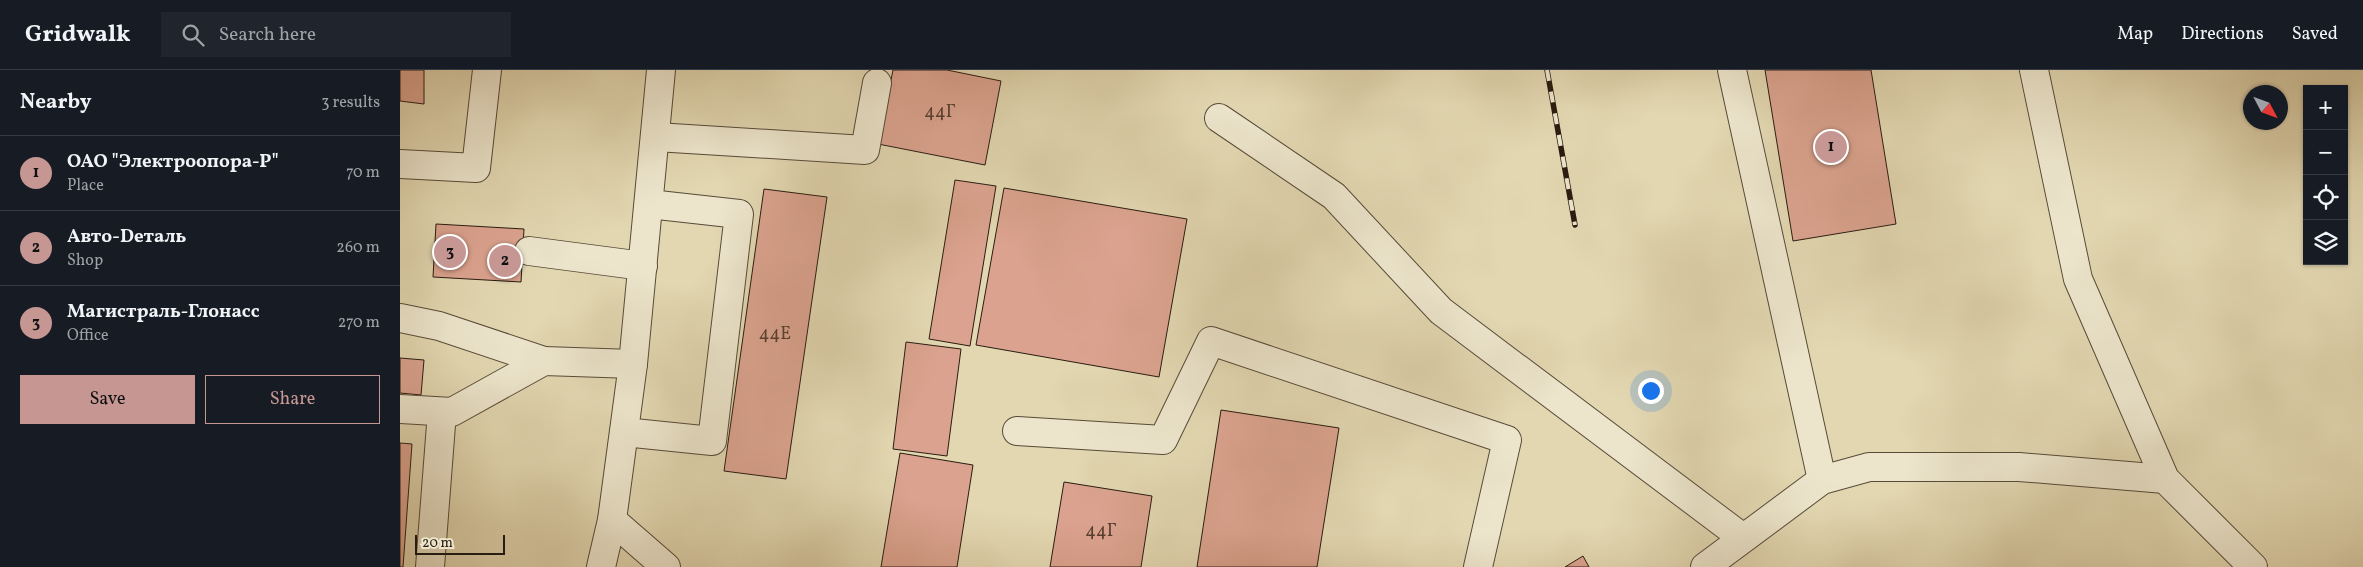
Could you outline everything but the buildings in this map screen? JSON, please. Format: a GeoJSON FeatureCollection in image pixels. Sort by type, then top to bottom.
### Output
{"type":"FeatureCollection","features":[{"type":"Feature","properties":{"kind":"street"},"geometry":{"type":"LineString","coordinates":[[400,164],[476,168],[487,70]]}},
{"type":"Feature","properties":{"kind":"street"},"geometry":{"type":"LineString","coordinates":[[601,567],[612,520],[633,364],[661,70]]}},
{"type":"Feature","properties":{"kind":"street"},"geometry":{"type":"LineString","coordinates":[[1732,70],[1822,480]]}},
{"type":"Feature","properties":{"kind":"street"},"geometry":{"type":"LineString","coordinates":[[2034,70],[2078,279],[2165,479],[2253,567]]}},
{"type":"Feature","properties":{"kind":"street"},"geometry":{"type":"LineString","coordinates":[[656,138],[865,150],[876,83]]}},
{"type":"Feature","properties":{"kind":"street"},"geometry":{"type":"LineString","coordinates":[[1219,118],[1334,196],[1442,311],[1743,538]]}},
{"type":"Feature","properties":{"kind":"street"},"geometry":{"type":"LineString","coordinates":[[624,432],[712,441],[739,214],[649,204]]}},
{"type":"Feature","properties":{"kind":"street"},"geometry":{"type":"LineString","coordinates":[[530,251],[643,266]]}},
{"type":"Feature","properties":{"kind":"street"},"geometry":{"type":"LineString","coordinates":[[400,318],[439,326],[544,361],[633,364]]}},
{"type":"Feature","properties":{"kind":"street"},"geometry":{"type":"LineString","coordinates":[[1017,431],[1163,440],[1211,341],[1507,440],[1478,567]]}},
{"type":"Feature","properties":{"kind":"street"},"geometry":{"type":"LineString","coordinates":[[400,409],[452,412],[544,361]]}},
{"type":"Feature","properties":{"kind":"street"},"geometry":{"type":"LineString","coordinates":[[430,567],[442,412]]}},
{"type":"Feature","properties":{"kind":"street"},"geometry":{"type":"LineString","coordinates":[[1705,567],[1822,480],[1869,467],[2019,467],[2165,479]]}},
{"type":"Feature","properties":{"kind":"street"},"geometry":{"type":"LineString","coordinates":[[612,520],[666,567]]}},
{"type":"Feature","properties":{"kind":"railway"},"geometry":{"type":"LineString","coordinates":[[1547,70],[1575,225]]}},
{"type":"Feature","properties":{"kind":"place","name":"ОАО \"Электроопора-Р\""},"geometry":{"type":"Point","coordinates":[1831,147]}},
{"type":"Feature","properties":{"kind":"place","name":"Магистраль-Глонасс"},"geometry":{"type":"Point","coordinates":[450,252]}},
{"type":"Feature","properties":{"kind":"place","name":"Авто-Dеталь"},"geometry":{"type":"Point","coordinates":[505,261]}}]}
